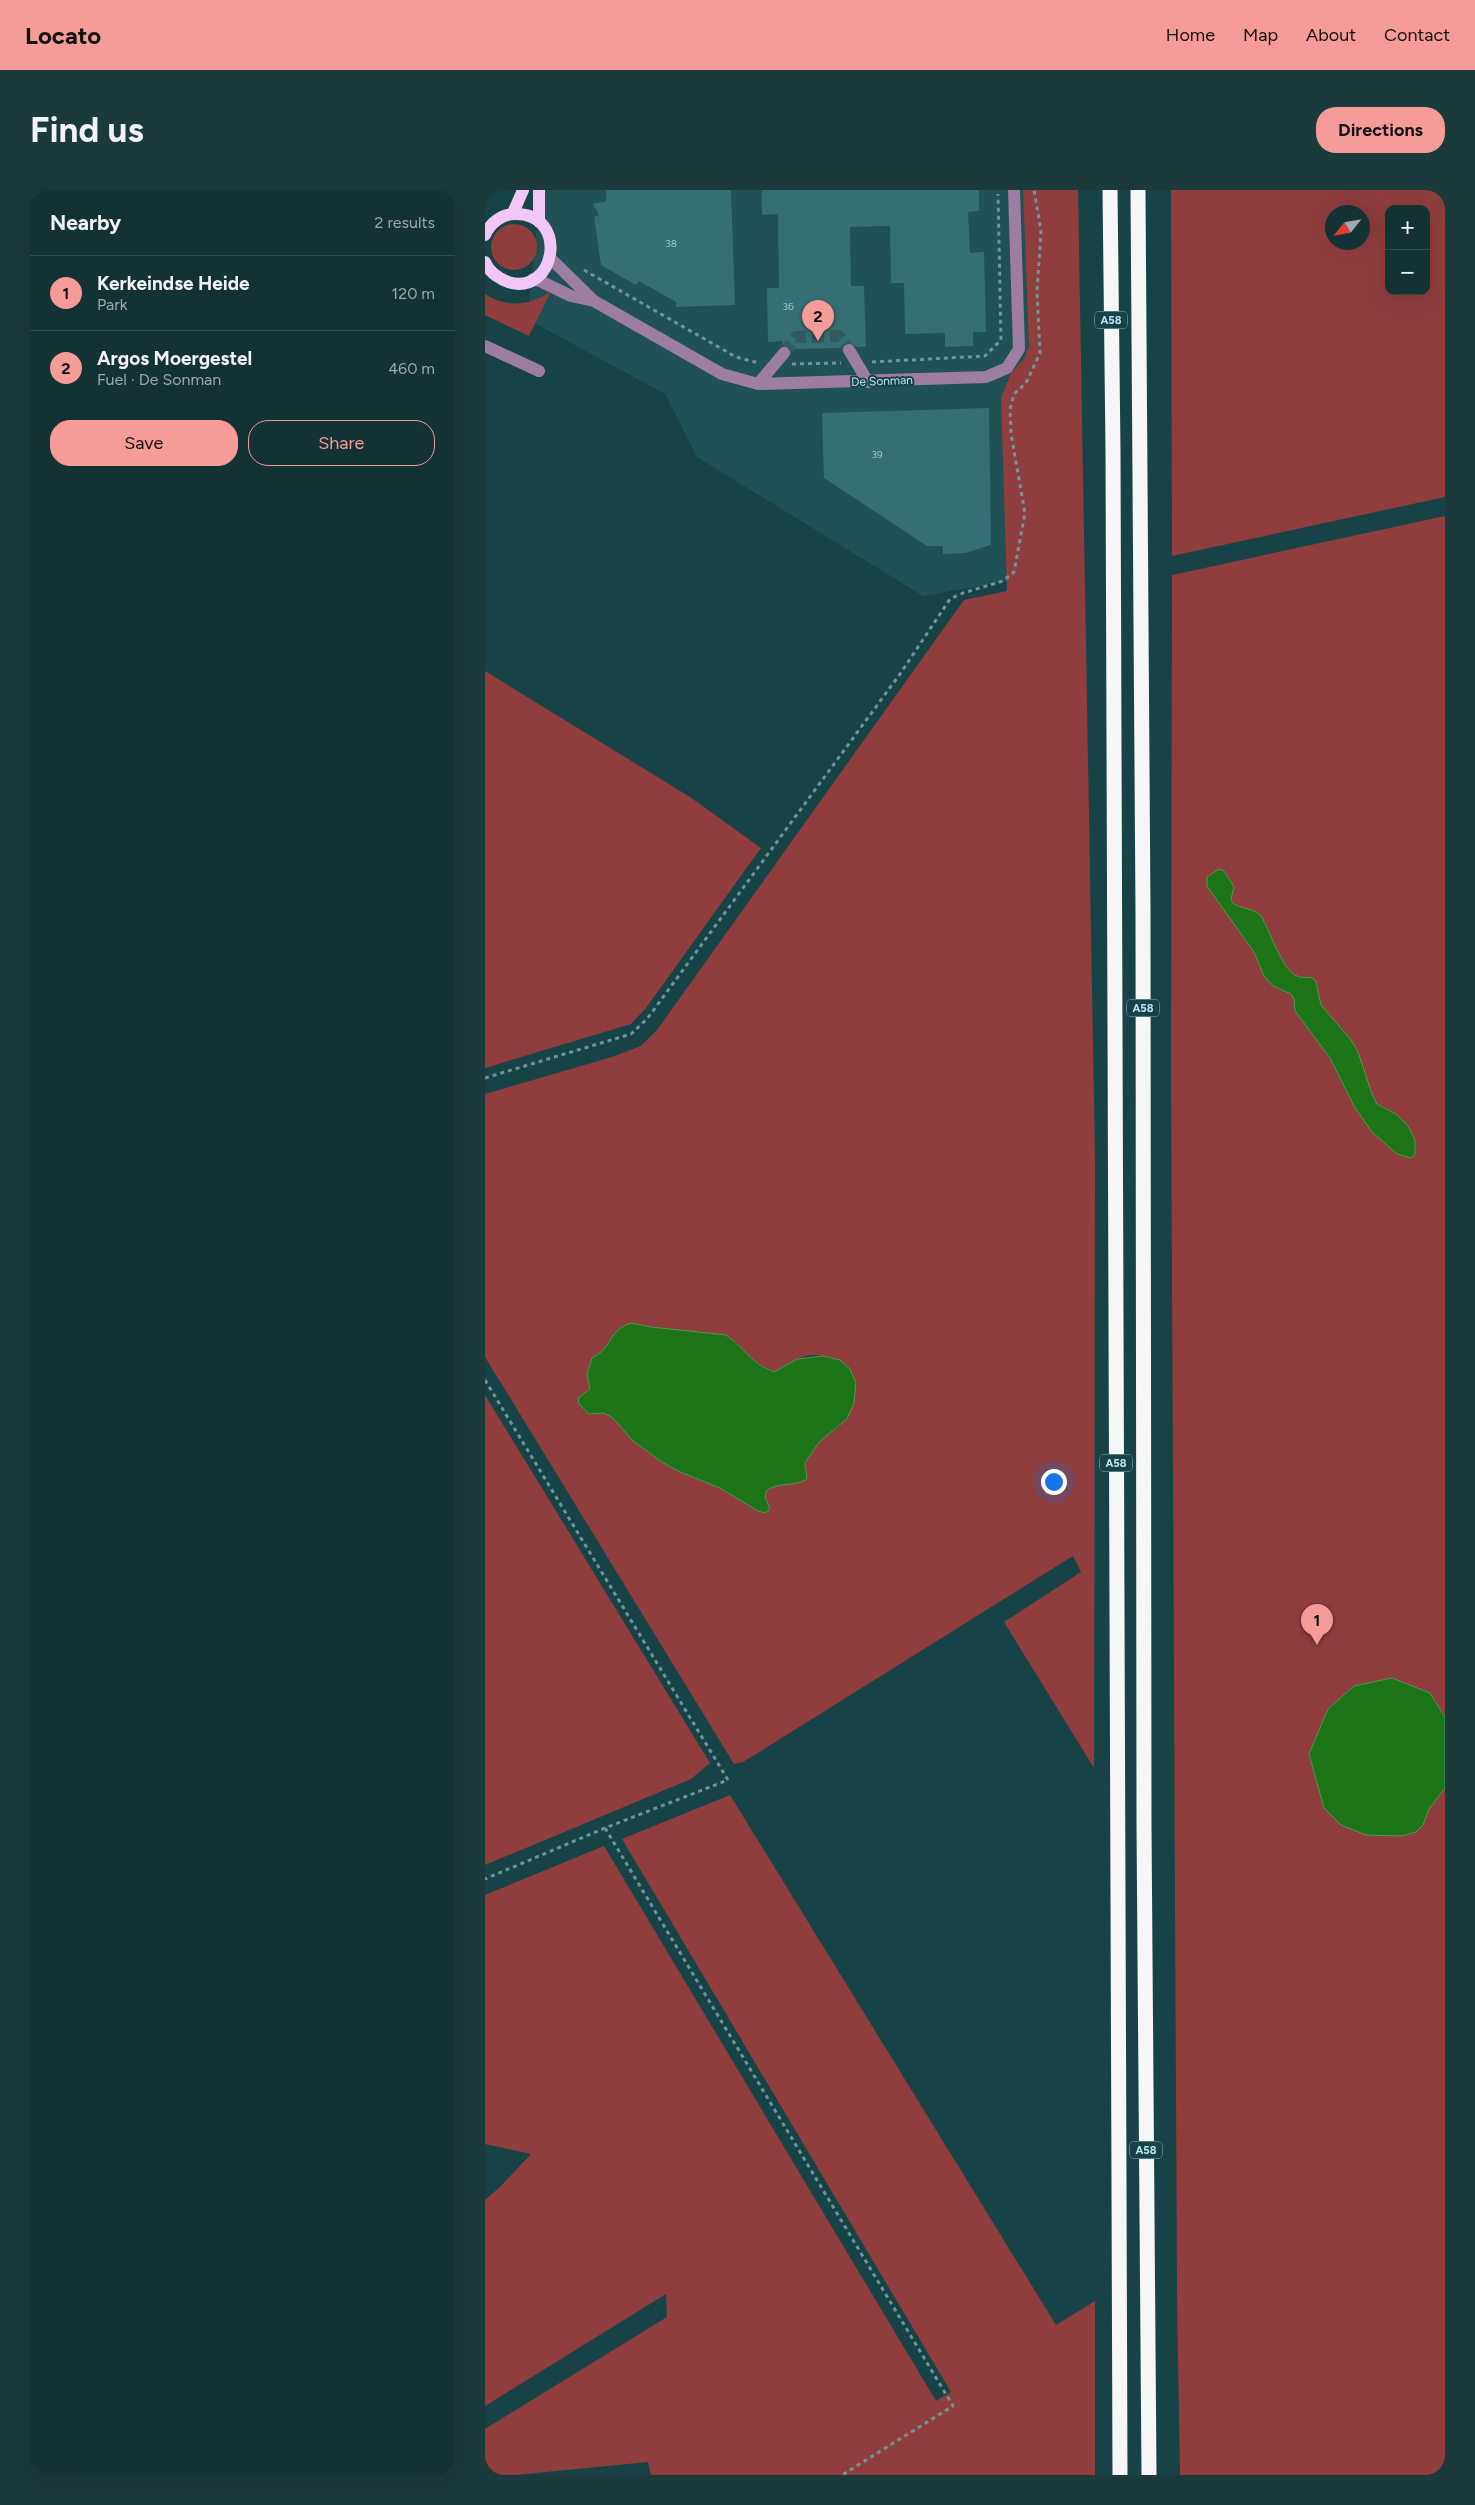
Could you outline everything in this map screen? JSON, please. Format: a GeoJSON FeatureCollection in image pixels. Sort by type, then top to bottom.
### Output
{"type":"FeatureCollection","features":[{"type":"Feature","properties":{"kind":"highway","name":"A58"},"geometry":{"type":"LineString","coordinates":[[1110,190],[1113,451],[1120,2475]]}},
{"type":"Feature","properties":{"kind":"highway","name":"A58"},"geometry":{"type":"LineString","coordinates":[[1138,190],[1143,902],[1143,1825],[1149,2475]]}},
{"type":"Feature","properties":{"kind":"main road"},"geometry":{"type":"LineString","coordinates":[[513,214],[523,190]]}},
{"type":"Feature","properties":{"kind":"main road"},"geometry":{"type":"LineString","coordinates":[[539,190],[539,222]]}},
{"type":"Feature","properties":{"kind":"main road"},"geometry":{"type":"LineString","coordinates":[[485,235],[494,222],[513,214],[524,214],[539,222],[549,235],[550,258],[546,267],[533,279],[523,283],[511,283],[501,280],[487,270]]}},
{"type":"Feature","properties":{"kind":"street","name":"De Sonman"},"geometry":{"type":"LineString","coordinates":[[550,258],[594,301],[722,374],[758,384],[985,378],[1007,368],[1019,349],[1014,190]]}},
{"type":"Feature","properties":{"kind":"street","name":"De Sonman"},"geometry":{"type":"LineString","coordinates":[[533,279],[571,296],[594,301]]}},
{"type":"Feature","properties":{"kind":"street"},"geometry":{"type":"LineString","coordinates":[[485,346],[539,371]]}},
{"type":"Feature","properties":{"kind":"street"},"geometry":{"type":"LineString","coordinates":[[849,350],[868,382]]}},
{"type":"Feature","properties":{"kind":"street"},"geometry":{"type":"LineString","coordinates":[[758,384],[784,352]]}},
{"type":"Feature","properties":{"kind":"path"},"geometry":{"type":"LineString","coordinates":[[581,268],[736,357],[775,364],[985,356],[1001,340],[998,190]]}},
{"type":"Feature","properties":{"kind":"path"},"geometry":{"type":"LineString","coordinates":[[485,1078],[631,1034],[641,1024],[900,674],[950,599],[963,593],[1003,581],[1014,572],[1025,513],[1011,434],[1010,409],[1013,394],[1026,383],[1040,353],[1037,291],[1041,231],[1034,190]]}},
{"type":"Feature","properties":{"kind":"path"},"geometry":{"type":"LineString","coordinates":[[485,1380],[728,1780],[605,1828],[485,1880]]}},
{"type":"Feature","properties":{"kind":"path"},"geometry":{"type":"LineString","coordinates":[[605,1828],[953,2406],[842,2475]]}},
{"type":"Feature","properties":{"kind":"shaded area"},"geometry":{"type":"Polygon","coordinates":[[[541,190],[1048,190],[1073,569],[923,596],[697,457],[665,394],[527,319],[541,190]]]}},
{"type":"Feature","properties":{"kind":"shaded area"},"geometry":{"type":"Polygon","coordinates":[[[1023,190],[1078,190],[1095,1160],[1094,1768],[1004,1622],[1081,1572],[1073,1556],[743,1762],[734,1764],[485,1357],[485,1094],[612,1057],[641,1046],[657,1030],[964,600],[1007,591],[1001,398],[1011,373],[1024,359],[1029,346],[1023,190]],[[631,1323],[610,1341],[600,1354],[592,1358],[587,1374],[590,1389],[578,1398],[584,1410],[589,1414],[604,1413],[614,1418],[633,1441],[662,1462],[678,1471],[720,1488],[758,1511],[770,1509],[765,1497],[767,1490],[807,1479],[806,1465],[811,1452],[824,1438],[839,1427],[850,1369],[831,1358],[817,1355],[802,1357],[774,1372],[749,1358],[736,1342],[631,1323]]]}},
{"type":"Feature","properties":{"kind":"shaded area"},"geometry":{"type":"Polygon","coordinates":[[[1171,190],[1445,190],[1445,497],[1172,556],[1171,190]]]}},
{"type":"Feature","properties":{"kind":"shaded area"},"geometry":{"type":"Polygon","coordinates":[[[514,224],[527,228],[533,234],[537,247],[533,260],[527,266],[514,270],[501,266],[495,260],[491,247],[495,234],[501,228],[514,224]]]}},
{"type":"Feature","properties":{"kind":"shaded area"},"geometry":{"type":"Polygon","coordinates":[[[551,291],[529,336],[485,315],[485,294],[501,302],[518,303],[535,300],[551,291]]]}},
{"type":"Feature","properties":{"kind":"shaded area"},"geometry":{"type":"Polygon","coordinates":[[[1445,516],[1445,2475],[1180,2475],[1177,2295],[1171,1078],[1172,575],[1445,516]]]}},
{"type":"Feature","properties":{"kind":"shaded area"},"geometry":{"type":"Polygon","coordinates":[[[485,671],[690,797],[761,848],[646,1008],[631,1024],[485,1068],[485,671]]]}},
{"type":"Feature","properties":{"kind":"shaded area"},"geometry":{"type":"Polygon","coordinates":[[[1219,869],[1224,871],[1234,887],[1231,899],[1233,903],[1255,911],[1261,916],[1281,958],[1291,972],[1299,977],[1313,978],[1316,982],[1321,1005],[1351,1040],[1358,1052],[1377,1104],[1396,1114],[1408,1126],[1415,1140],[1415,1155],[1411,1158],[1397,1154],[1371,1131],[1354,1106],[1330,1058],[1295,1011],[1294,999],[1291,994],[1273,986],[1264,976],[1254,952],[1207,886],[1207,877],[1219,869]]]}},
{"type":"Feature","properties":{"kind":"shaded area"},"geometry":{"type":"Polygon","coordinates":[[[631,1323],[726,1335],[753,1360],[774,1372],[797,1359],[823,1356],[840,1360],[850,1369],[856,1383],[854,1403],[847,1419],[820,1441],[805,1463],[807,1479],[767,1490],[765,1497],[770,1509],[765,1513],[758,1511],[720,1488],[678,1471],[662,1462],[633,1441],[613,1418],[604,1413],[589,1414],[579,1404],[578,1398],[590,1389],[587,1374],[592,1358],[604,1349],[618,1330],[631,1323]]]}},
{"type":"Feature","properties":{"kind":"shaded area"},"geometry":{"type":"Polygon","coordinates":[[[485,1395],[710,1763],[691,1779],[485,1865],[485,1395]]]}},
{"type":"Feature","properties":{"kind":"shaded area"},"geometry":{"type":"Polygon","coordinates":[[[1392,1678],[1430,1693],[1445,1717],[1445,1788],[1429,1809],[1423,1825],[1416,1832],[1402,1836],[1366,1835],[1341,1825],[1324,1808],[1309,1754],[1328,1709],[1354,1686],[1392,1678]]]}},
{"type":"Feature","properties":{"kind":"shaded area"},"geometry":{"type":"Polygon","coordinates":[[[730,1795],[1056,2325],[1095,2301],[1095,2475],[651,2475],[648,2462],[515,2475],[485,2475],[485,2429],[667,2317],[666,2294],[485,2406],[485,2200],[531,2154],[485,2144],[485,1895],[604,1846],[936,2401],[951,2392],[622,1839],[730,1795]]]}},
{"type":"Feature","properties":{"kind":"building"},"geometry":{"type":"Polygon","coordinates":[[[606,190],[731,190],[735,305],[676,307],[676,302],[639,281],[637,284],[634,284],[601,265],[594,217],[599,215],[593,204],[606,201],[606,190]]]}},
{"type":"Feature","properties":{"kind":"building"},"geometry":{"type":"Polygon","coordinates":[[[762,190],[979,190],[979,211],[968,212],[970,253],[984,252],[986,332],[973,332],[973,346],[945,347],[945,333],[905,334],[904,283],[891,283],[890,226],[850,227],[851,286],[864,286],[866,347],[857,347],[848,342],[841,348],[791,349],[782,345],[782,341],[768,342],[767,288],[779,288],[778,214],[762,215],[762,190]]]}},
{"type":"Feature","properties":{"kind":"building"},"geometry":{"type":"Polygon","coordinates":[[[989,408],[991,545],[965,553],[943,554],[943,546],[927,546],[824,478],[822,413],[989,408]]]}},
{"type":"Feature","properties":{"kind":"tunnel"},"geometry":{"type":"LineString","coordinates":[[784,353],[796,337],[839,336],[849,350]]}},
{"type":"Feature","properties":{"kind":"place","name":"Argos Moergestel"},"geometry":{"type":"Point","coordinates":[818,341]}},
{"type":"Feature","properties":{"kind":"place","name":"Kerkeindse Heide"},"geometry":{"type":"Point","coordinates":[1317,1645]}}]}
